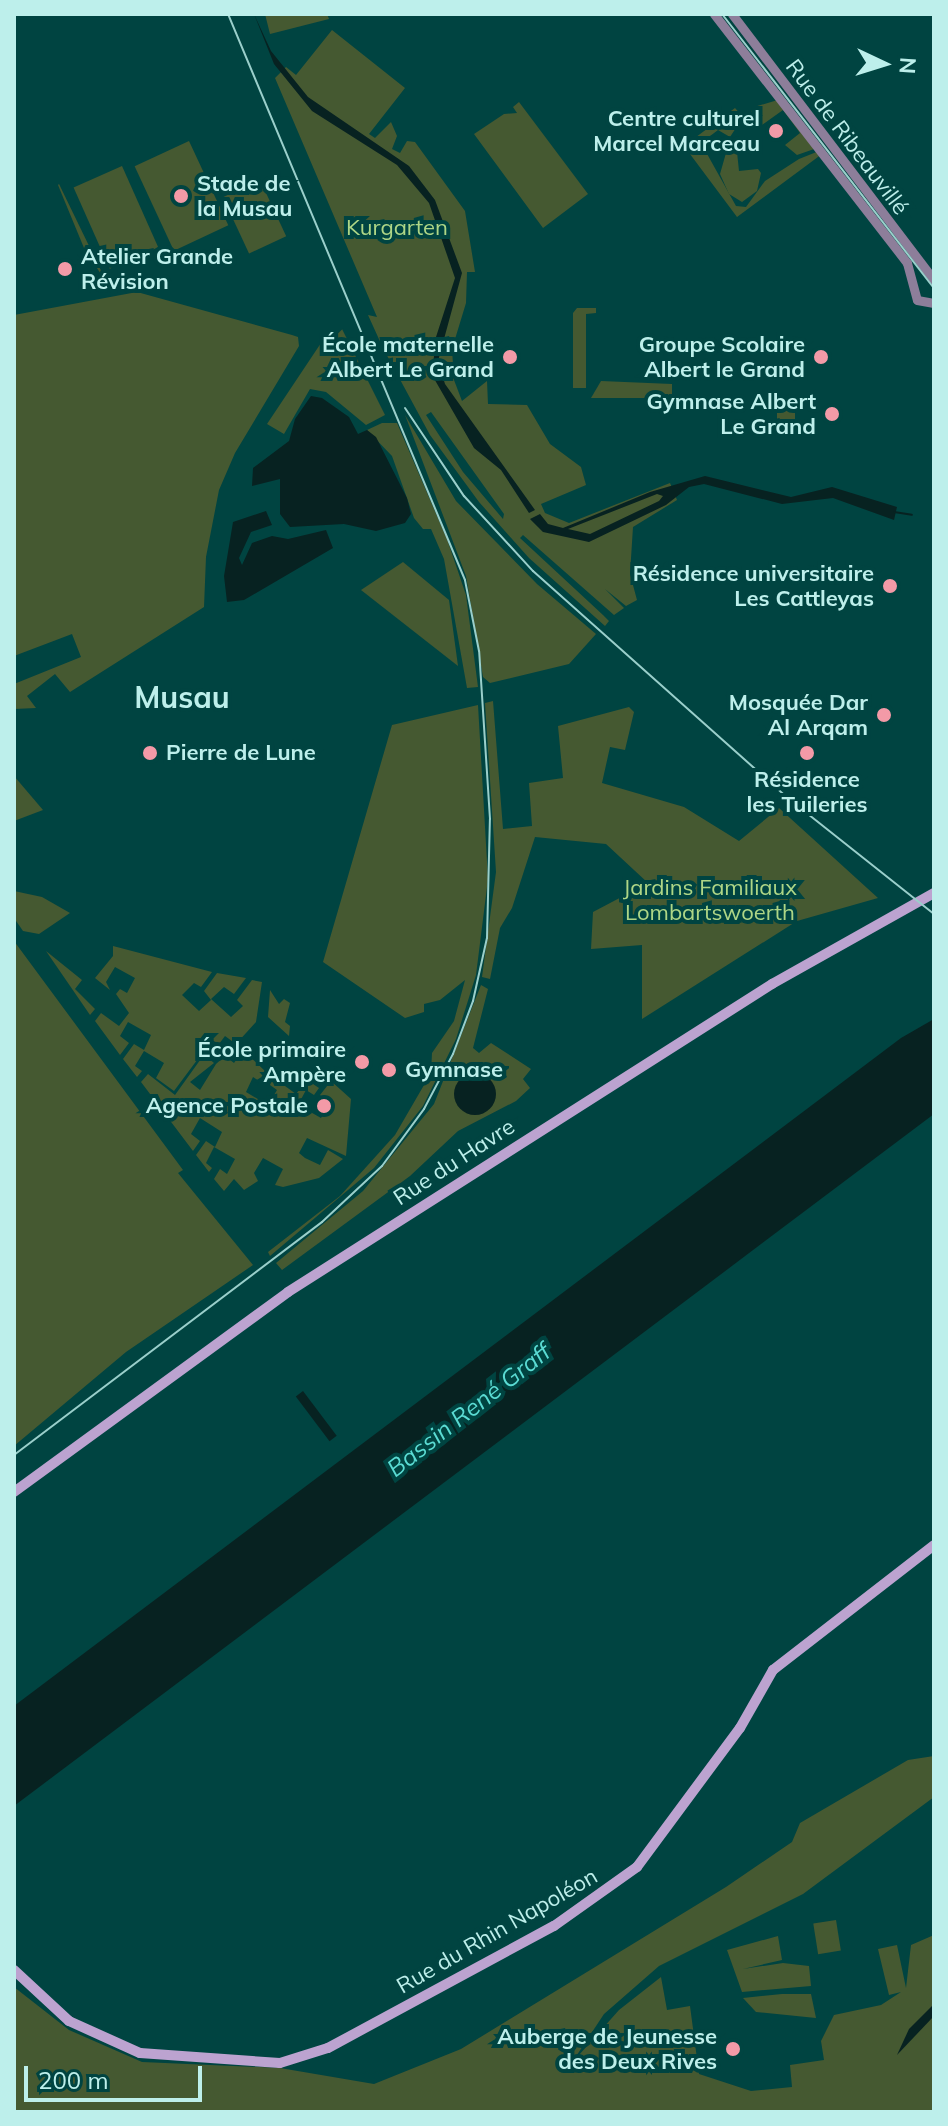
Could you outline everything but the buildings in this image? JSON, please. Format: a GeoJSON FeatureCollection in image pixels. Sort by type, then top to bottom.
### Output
{"type":"FeatureCollection","features":[{"type":"Feature","properties":{"kind":"main road","name":"Rue du Havre"},"geometry":{"type":"LineString","coordinates":[[14,1492],[288,1292],[772,984],[934,893]]}},
{"type":"Feature","properties":{"kind":"main road","name":"Rue du Rhin Napoléon"},"geometry":{"type":"LineString","coordinates":[[14,1970],[69,2021],[140,2053],[280,2063],[328,2048],[554,1926],[637,1867],[740,1728],[778,1664],[934,1545]]}},
{"type":"Feature","properties":{"kind":"street","name":"Rue de Ribeauvillé"},"geometry":{"type":"LineString","coordinates":[[714,14],[850,186],[910,274],[917,300],[934,303]]}},
{"type":"Feature","properties":{"kind":"street","name":"Rue de Ribeauvillé"},"geometry":{"type":"LineString","coordinates":[[732,14],[934,280]]}},
{"type":"Feature","properties":{"kind":"street"},"geometry":{"type":"LineString","coordinates":[[905,289],[910,274]]}},
{"type":"Feature","properties":{"kind":"green space"},"geometry":{"type":"Polygon","coordinates":[[[265,14],[327,14],[329,19],[270,34],[265,14]]]}},
{"type":"Feature","properties":{"kind":"green space","name":"Kurgarten"},"geometry":{"type":"Polygon","coordinates":[[[332,30],[405,88],[369,134],[375,138],[391,122],[397,136],[392,149],[400,153],[407,141],[415,142],[465,211],[475,272],[467,272],[466,303],[452,349],[454,380],[462,401],[487,381],[488,404],[527,405],[550,444],[581,467],[586,485],[541,504],[545,513],[569,523],[670,483],[677,500],[633,527],[630,574],[637,600],[626,606],[605,589],[624,608],[614,615],[523,535],[520,538],[609,621],[605,626],[529,558],[479,502],[430,435],[368,315],[377,317],[275,78],[286,67],[296,75],[332,30]],[[431,412],[426,415],[463,472],[503,519],[504,514],[431,412]]]}},
{"type":"Feature","properties":{"kind":"green space"},"geometry":{"type":"Polygon","coordinates":[[[781,99],[817,148],[797,155],[785,145],[800,133],[783,110],[759,127],[751,112],[754,107],[781,99]]]}},
{"type":"Feature","properties":{"kind":"green space"},"geometry":{"type":"Polygon","coordinates":[[[519,102],[588,194],[543,228],[474,134],[504,114],[517,113],[513,107],[519,102]]]}},
{"type":"Feature","properties":{"kind":"green space"},"geometry":{"type":"Polygon","coordinates":[[[735,108],[743,117],[730,137],[718,130],[701,143],[736,206],[746,207],[765,181],[799,159],[819,151],[822,154],[737,217],[684,146],[735,108]]]}},
{"type":"Feature","properties":{"kind":"green space","name":"Stade de la Musau"},"geometry":{"type":"Polygon","coordinates":[[[189,141],[228,225],[174,251],[135,166],[189,141]]]}},
{"type":"Feature","properties":{"kind":"green space"},"geometry":{"type":"Polygon","coordinates":[[[728,146],[737,152],[739,171],[758,169],[761,173],[757,191],[742,202],[729,194],[720,174],[728,146]]]}},
{"type":"Feature","properties":{"kind":"green space"},"geometry":{"type":"Polygon","coordinates":[[[122,166],[158,247],[110,269],[74,188],[122,166]]]}},
{"type":"Feature","properties":{"kind":"green space"},"geometry":{"type":"Polygon","coordinates":[[[260,180],[286,236],[249,254],[223,197],[260,180]]]}},
{"type":"Feature","properties":{"kind":"green space"},"geometry":{"type":"Polygon","coordinates":[[[59,184],[108,285],[84,248],[59,184]]]}},
{"type":"Feature","properties":{"kind":"green space"},"geometry":{"type":"Polygon","coordinates":[[[137,292],[298,337],[299,346],[235,453],[219,490],[206,557],[204,607],[70,692],[55,674],[27,696],[36,708],[14,709],[14,684],[81,657],[72,634],[14,656],[14,315],[137,292]]]}},
{"type":"Feature","properties":{"kind":"green space"},"geometry":{"type":"Polygon","coordinates":[[[577,308],[596,308],[596,313],[586,314],[586,388],[573,388],[573,313],[577,308]]]}},
{"type":"Feature","properties":{"kind":"green space"},"geometry":{"type":"Polygon","coordinates":[[[342,329],[385,415],[366,425],[326,392],[310,389],[284,434],[267,424],[321,343],[342,329]]]}},
{"type":"Feature","properties":{"kind":"green space"},"geometry":{"type":"Polygon","coordinates":[[[601,381],[672,384],[672,398],[591,398],[601,381]]]}},
{"type":"Feature","properties":{"kind":"green space"},"geometry":{"type":"Polygon","coordinates":[[[777,397],[795,397],[795,433],[777,433],[777,397]]]}},
{"type":"Feature","properties":{"kind":"green space"},"geometry":{"type":"Polygon","coordinates":[[[405,415],[456,501],[537,584],[596,634],[569,664],[490,683],[483,677],[466,576],[405,415]]]}},
{"type":"Feature","properties":{"kind":"green space"},"geometry":{"type":"Polygon","coordinates":[[[382,423],[397,423],[447,539],[466,595],[478,687],[467,688],[444,559],[431,529],[423,529],[414,518],[392,456],[367,430],[382,423]]]}},
{"type":"Feature","properties":{"kind":"green space"},"geometry":{"type":"Polygon","coordinates":[[[403,562],[449,600],[458,666],[361,590],[403,562]]]}},
{"type":"Feature","properties":{"kind":"green space","name":"Jardins Familiaux Lombartswoerth"},"geometry":{"type":"Polygon","coordinates":[[[493,701],[503,829],[532,826],[529,783],[563,778],[558,726],[629,707],[634,712],[625,750],[610,747],[602,783],[684,807],[739,841],[779,808],[878,898],[797,921],[642,1019],[642,945],[591,949],[593,912],[648,883],[606,844],[535,837],[512,908],[500,928],[490,979],[482,977],[496,872],[485,703],[493,701]]]}},
{"type":"Feature","properties":{"kind":"green space"},"geometry":{"type":"Polygon","coordinates":[[[478,705],[488,879],[476,975],[456,1039],[423,1106],[374,1168],[270,1256],[268,1252],[340,1196],[395,1135],[431,1073],[432,1053],[454,1021],[465,980],[440,1000],[424,1004],[424,1012],[405,1018],[323,962],[392,725],[478,705]]]}},
{"type":"Feature","properties":{"kind":"green space"},"geometry":{"type":"Polygon","coordinates":[[[14,776],[43,810],[14,821],[14,776]]]}},
{"type":"Feature","properties":{"kind":"green space"},"geometry":{"type":"Polygon","coordinates":[[[14,891],[42,897],[70,913],[39,934],[23,931],[14,918],[14,891]]]}},
{"type":"Feature","properties":{"kind":"green space"},"geometry":{"type":"Polygon","coordinates":[[[14,941],[183,1170],[178,1173],[253,1265],[126,1352],[14,1446],[14,941]]]}},
{"type":"Feature","properties":{"kind":"green space"},"geometry":{"type":"Polygon","coordinates":[[[113,946],[212,972],[201,987],[194,983],[182,995],[199,1011],[211,1000],[204,991],[217,973],[246,978],[234,994],[224,987],[211,999],[231,1017],[243,1006],[237,1000],[252,980],[262,982],[256,1022],[236,1044],[225,1036],[219,1044],[212,1040],[174,1091],[156,1078],[164,1063],[144,1051],[135,1066],[142,1071],[137,1077],[123,1059],[134,1044],[144,1050],[151,1035],[128,1022],[120,1036],[129,1043],[120,1055],[95,1021],[101,1013],[119,1026],[129,1013],[116,994],[120,989],[127,993],[135,978],[115,967],[106,982],[110,990],[95,978],[113,956],[113,946]]]}},
{"type":"Feature","properties":{"kind":"green space"},"geometry":{"type":"Polygon","coordinates":[[[46,951],[82,980],[75,989],[95,1009],[90,1015],[46,951]]]}},
{"type":"Feature","properties":{"kind":"green space"},"geometry":{"type":"Polygon","coordinates":[[[481,985],[488,989],[473,1048],[479,1053],[491,1043],[531,1069],[523,1079],[530,1088],[516,1101],[458,1131],[410,1176],[282,1270],[276,1263],[363,1191],[434,1104],[481,985]]]}},
{"type":"Feature","properties":{"kind":"green space"},"geometry":{"type":"Polygon","coordinates":[[[270,990],[279,1004],[284,999],[290,1003],[285,1022],[290,1026],[289,1036],[268,1017],[270,990]]]}},
{"type":"Feature","properties":{"kind":"green space"},"geometry":{"type":"Polygon","coordinates":[[[213,1042],[217,1045],[208,1058],[214,1063],[190,1082],[200,1090],[216,1064],[225,1056],[234,1063],[243,1050],[266,1072],[271,1070],[261,1082],[253,1077],[246,1092],[268,1105],[277,1090],[270,1085],[275,1073],[274,1078],[296,1094],[307,1080],[319,1088],[314,1095],[306,1090],[298,1105],[321,1118],[329,1104],[320,1095],[331,1081],[351,1099],[346,1156],[307,1138],[299,1153],[305,1158],[320,1165],[328,1150],[343,1159],[319,1178],[283,1187],[275,1185],[283,1169],[263,1158],[254,1173],[258,1181],[244,1190],[234,1179],[224,1191],[214,1179],[220,1169],[227,1174],[235,1159],[214,1147],[206,1163],[212,1168],[209,1172],[196,1155],[206,1141],[215,1147],[222,1132],[200,1118],[191,1134],[200,1141],[193,1151],[141,1082],[148,1074],[175,1095],[213,1042]]]}},
{"type":"Feature","properties":{"kind":"green space"},"geometry":{"type":"Polygon","coordinates":[[[934,1756],[934,1797],[803,1894],[659,1966],[604,2014],[571,2064],[619,2010],[661,1977],[667,2010],[690,2006],[699,2074],[751,2091],[792,2087],[790,2065],[824,2060],[821,2041],[834,2015],[881,2005],[901,1992],[889,1995],[878,1949],[897,1945],[906,1988],[911,1945],[934,1935],[934,2112],[14,2112],[14,1987],[69,2030],[142,2062],[280,2068],[374,2084],[461,2049],[726,1887],[792,1842],[800,1823],[908,1760],[934,1756]]]}},
{"type":"Feature","properties":{"kind":"green space"},"geometry":{"type":"Polygon","coordinates":[[[836,1920],[841,1951],[818,1954],[813,1924],[836,1920]]]}},
{"type":"Feature","properties":{"kind":"green space"},"geometry":{"type":"Polygon","coordinates":[[[778,1936],[782,1960],[743,1969],[783,1963],[809,1966],[811,1986],[742,1992],[727,1950],[778,1936]]]}},
{"type":"Feature","properties":{"kind":"green space"},"geometry":{"type":"Polygon","coordinates":[[[811,1994],[816,2018],[756,2012],[743,1998],[811,1994]]]}},
{"type":"Feature","properties":{"kind":"water"},"geometry":{"type":"Polygon","coordinates":[[[254,14],[271,51],[308,97],[409,166],[435,200],[462,273],[438,361],[445,384],[535,510],[529,513],[501,470],[474,448],[432,375],[436,337],[455,278],[429,203],[397,165],[312,111],[274,64],[254,14]]]}},
{"type":"Feature","properties":{"kind":"water"},"geometry":{"type":"Polygon","coordinates":[[[311,396],[322,398],[349,417],[358,434],[367,430],[376,437],[407,498],[411,514],[405,523],[376,531],[344,524],[290,527],[280,514],[280,479],[252,486],[253,468],[289,441],[295,419],[311,396]]]}},
{"type":"Feature","properties":{"kind":"water"},"geometry":{"type":"Polygon","coordinates":[[[705,476],[791,497],[832,487],[897,507],[894,520],[833,498],[782,504],[704,484],[689,487],[666,505],[589,542],[543,532],[530,519],[540,514],[548,524],[563,528],[650,492],[705,476]],[[657,494],[568,529],[590,534],[659,501],[663,496],[657,494]]]}},
{"type":"Feature","properties":{"kind":"water"},"geometry":{"type":"Polygon","coordinates":[[[266,511],[272,525],[251,532],[239,558],[242,565],[252,543],[272,536],[288,539],[326,530],[333,548],[244,600],[227,602],[224,576],[233,522],[266,511]]]}},
{"type":"Feature","properties":{"kind":"water","name":"Bassin René Graff"},"geometry":{"type":"Polygon","coordinates":[[[934,1019],[934,1114],[14,1806],[14,1706],[901,1038],[934,1019]]]}},
{"type":"Feature","properties":{"kind":"water"},"geometry":{"type":"Polygon","coordinates":[[[475,1073],[490,1079],[496,1094],[490,1109],[475,1115],[460,1109],[454,1094],[460,1079],[475,1073]]]}},
{"type":"Feature","properties":{"kind":"water"},"geometry":{"type":"Polygon","coordinates":[[[303,1391],[337,1436],[330,1441],[296,1396],[303,1391]]]}},
{"type":"Feature","properties":{"kind":"water"},"geometry":{"type":"Polygon","coordinates":[[[934,2004],[934,2016],[897,2055],[909,2029],[934,2004]]]}},
{"type":"Feature","properties":{"kind":"waterway"},"geometry":{"type":"LineString","coordinates":[[894,512],[912,515]]}},
{"type":"Feature","properties":{"kind":"tram line"},"geometry":{"type":"LineString","coordinates":[[722,14],[934,288]]}},
{"type":"Feature","properties":{"kind":"railway"},"geometry":{"type":"LineString","coordinates":[[14,1455],[322,1222],[382,1166],[424,1109],[453,1054],[473,1001],[487,938],[490,819],[479,651],[465,580],[228,14]]}},
{"type":"Feature","properties":{"kind":"railway"},"geometry":{"type":"LineString","coordinates":[[405,408],[464,496],[533,571],[789,799],[934,914]]}},
{"type":"Feature","properties":{"kind":"place","name":"Centre culturel Marcel Marceau"},"geometry":{"type":"Point","coordinates":[776,131]}},
{"type":"Feature","properties":{"kind":"place","name":"Stade de la Musau"},"geometry":{"type":"Point","coordinates":[181,196]}},
{"type":"Feature","properties":{"kind":"place","name":"Atelier Grande Révision"},"geometry":{"type":"Point","coordinates":[65,269]}},
{"type":"Feature","properties":{"kind":"place","name":"École maternelle Albert Le Grand"},"geometry":{"type":"Point","coordinates":[510,357]}},
{"type":"Feature","properties":{"kind":"place","name":"Groupe Scolaire Albert le Grand"},"geometry":{"type":"Point","coordinates":[821,357]}},
{"type":"Feature","properties":{"kind":"place","name":"Gymnase Albert Le Grand"},"geometry":{"type":"Point","coordinates":[832,414]}},
{"type":"Feature","properties":{"kind":"place","name":"Résidence universitaire Les Cattleyas"},"geometry":{"type":"Point","coordinates":[890,586]}},
{"type":"Feature","properties":{"kind":"place","name":"Mosquée Dar Al Arqam"},"geometry":{"type":"Point","coordinates":[884,715]}},
{"type":"Feature","properties":{"kind":"place","name":"Pierre de Lune"},"geometry":{"type":"Point","coordinates":[150,753]}},
{"type":"Feature","properties":{"kind":"place","name":"Résidence les Tuileries"},"geometry":{"type":"Point","coordinates":[807,753]}},
{"type":"Feature","properties":{"kind":"place","name":"École primaire Ampère"},"geometry":{"type":"Point","coordinates":[362,1062]}},
{"type":"Feature","properties":{"kind":"place","name":"Gymnase"},"geometry":{"type":"Point","coordinates":[389,1070]}},
{"type":"Feature","properties":{"kind":"place","name":"Agence Postale"},"geometry":{"type":"Point","coordinates":[324,1106]}},
{"type":"Feature","properties":{"kind":"place","name":"Auberge de Jeunesse des Deux Rives"},"geometry":{"type":"Point","coordinates":[733,2049]}},
{"type":"Feature","properties":{"kind":"district","name":"Musau"},"geometry":{"type":"Point","coordinates":[182,697]}}]}
